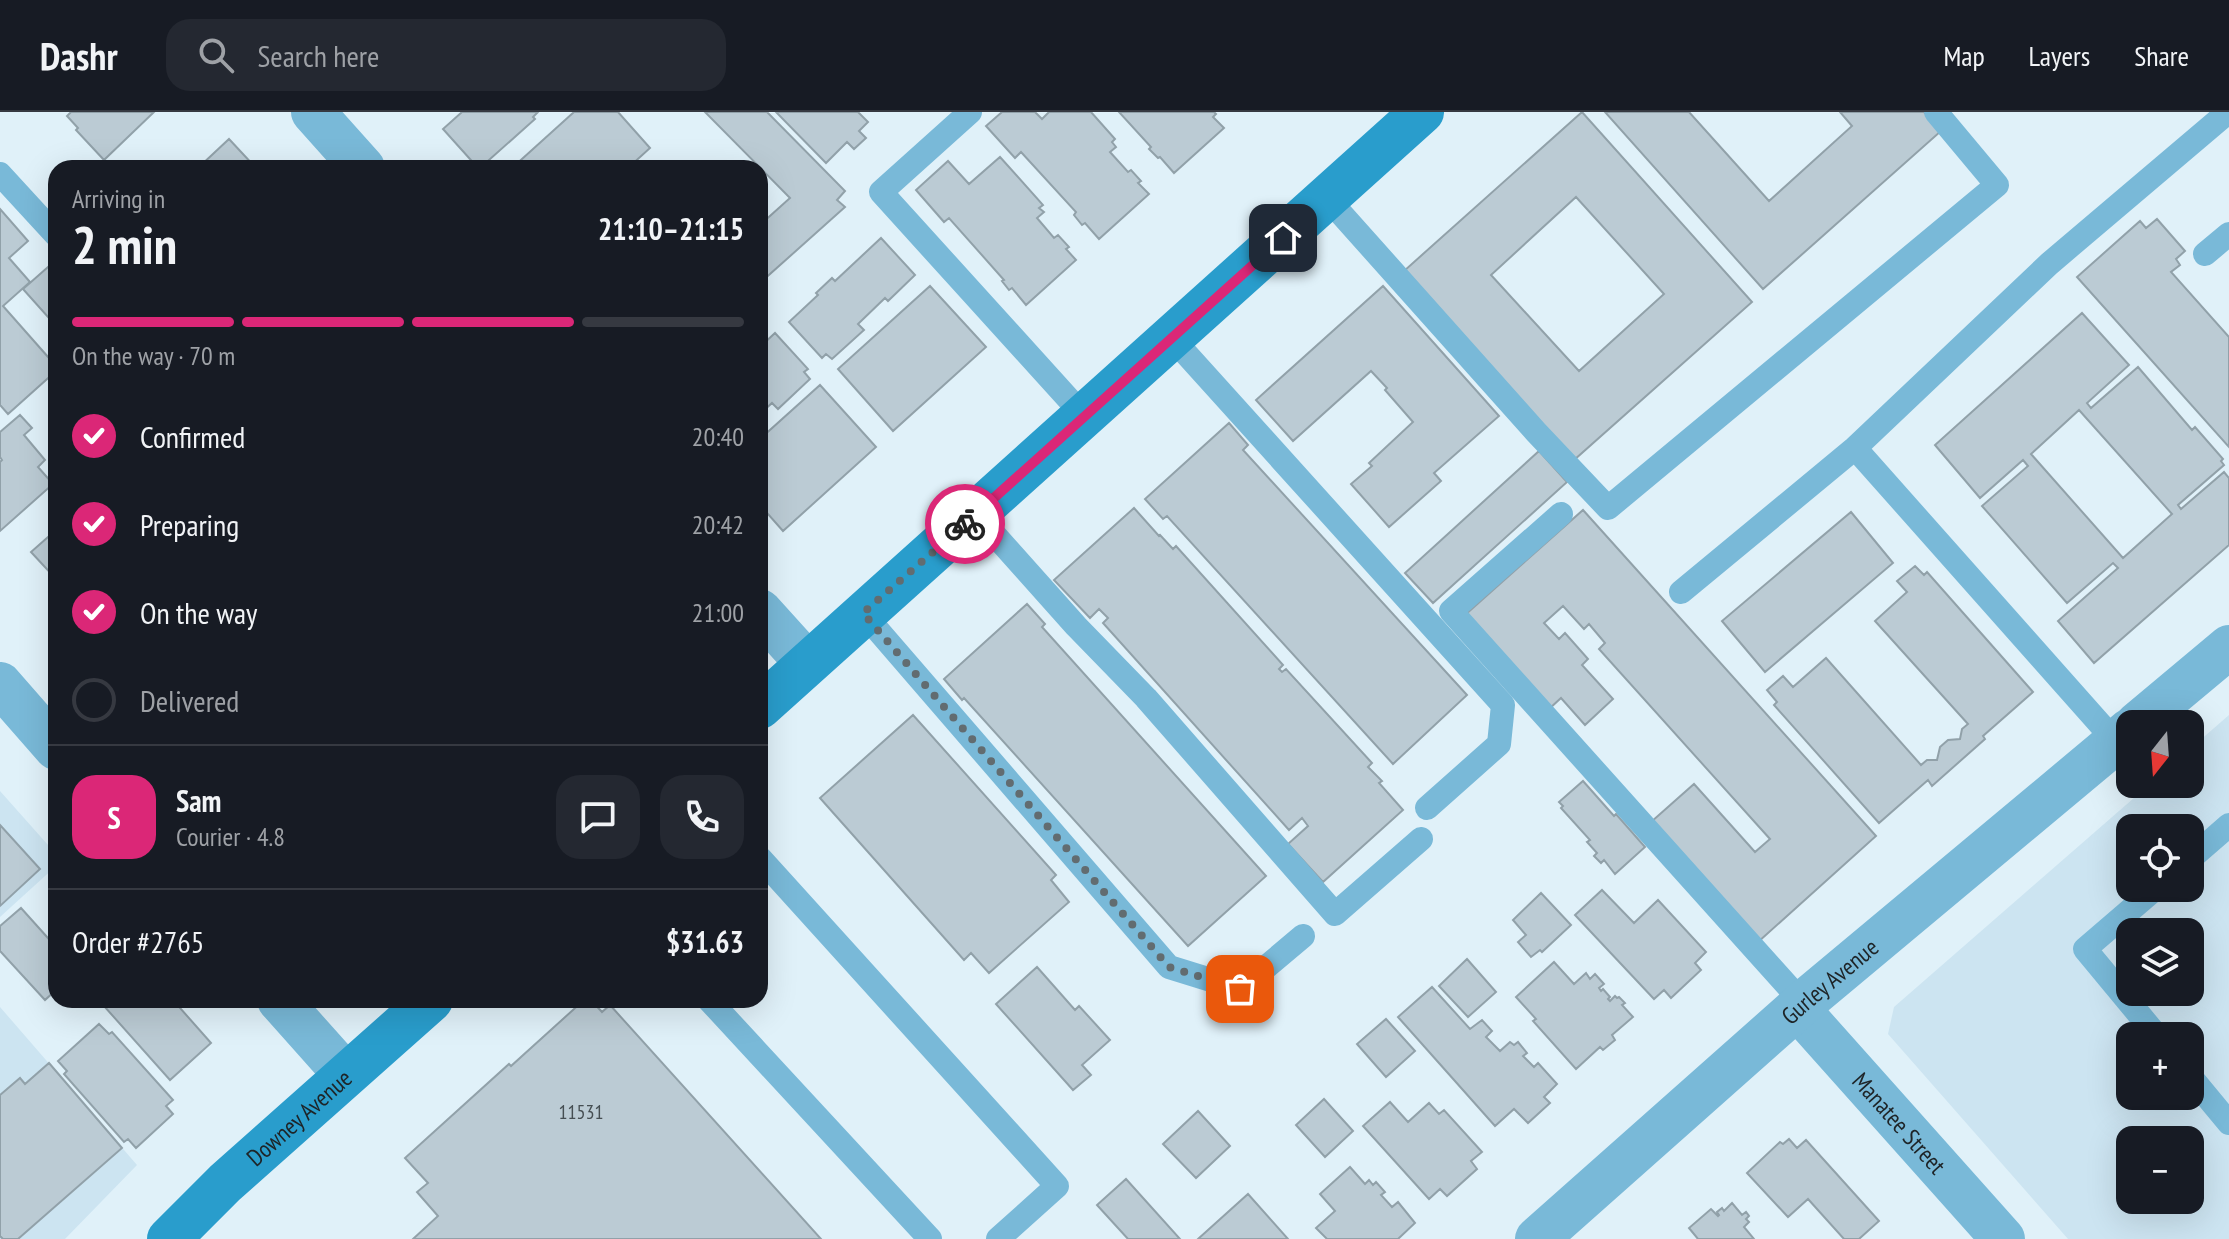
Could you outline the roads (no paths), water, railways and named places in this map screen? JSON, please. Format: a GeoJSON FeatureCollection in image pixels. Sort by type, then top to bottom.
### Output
{"type":"FeatureCollection","features":[{"type":"Feature","properties":{"kind":"main road"},"geometry":{"type":"LineString","coordinates":[[768,700],[1422,112]]}},
{"type":"Feature","properties":{"kind":"main road","name":"Downey Avenue"},"geometry":{"type":"LineString","coordinates":[[169,1239],[225,1183],[422,1008]]}},
{"type":"Feature","properties":{"kind":"street"},"geometry":{"type":"LineString","coordinates":[[313,112],[356,160]]}},
{"type":"Feature","properties":{"kind":"street"},"geometry":{"type":"LineString","coordinates":[[768,620],[807,663]]}},
{"type":"Feature","properties":{"kind":"street","name":"Gurley Avenue"},"geometry":{"type":"LineString","coordinates":[[2154,710],[2229,647]]}},
{"type":"Feature","properties":{"kind":"street"},"geometry":{"type":"LineString","coordinates":[[0,684],[48,739]]}},
{"type":"Feature","properties":{"kind":"street","name":"Gurley Avenue"},"geometry":{"type":"LineString","coordinates":[[1537,1239],[1800,1006],[2116,742]]}},
{"type":"Feature","properties":{"kind":"street","name":"Manatee Street"},"geometry":{"type":"LineString","coordinates":[[1800,1006],[2003,1239]]}},
{"type":"Feature","properties":{"kind":"street"},"geometry":{"type":"LineString","coordinates":[[286,1008],[345,1074]]}},
{"type":"Feature","properties":{"kind":"lane"},"geometry":{"type":"LineString","coordinates":[[970,112],[881,192],[1084,416]]}},
{"type":"Feature","properties":{"kind":"lane"},"geometry":{"type":"LineString","coordinates":[[1328,199],[1608,508],[1997,185],[1936,112]]}},
{"type":"Feature","properties":{"kind":"lane"},"geometry":{"type":"LineString","coordinates":[[1681,592],[1855,448],[2049,264],[2228,112]]}},
{"type":"Feature","properties":{"kind":"lane"},"geometry":{"type":"LineString","coordinates":[[0,174],[48,226]]}},
{"type":"Feature","properties":{"kind":"lane"},"geometry":{"type":"LineString","coordinates":[[2205,254],[2229,234]]}},
{"type":"Feature","properties":{"kind":"lane"},"geometry":{"type":"LineString","coordinates":[[1171,337],[1503,705],[1499,744],[1427,808]]}},
{"type":"Feature","properties":{"kind":"lane"},"geometry":{"type":"LineString","coordinates":[[1855,448],[2116,720]]}},
{"type":"Feature","properties":{"kind":"lane"},"geometry":{"type":"LineString","coordinates":[[976,514],[1076,626],[1146,698],[1335,914],[1421,839]]}},
{"type":"Feature","properties":{"kind":"lane"},"geometry":{"type":"LineString","coordinates":[[1561,514],[1451,611],[1800,1006]]}},
{"type":"Feature","properties":{"kind":"lane"},"geometry":{"type":"LineString","coordinates":[[863,613],[1169,967],[1240,989],[1303,936]]}},
{"type":"Feature","properties":{"kind":"lane"},"geometry":{"type":"LineString","coordinates":[[2204,847],[2229,825]]}},
{"type":"Feature","properties":{"kind":"lane"},"geometry":{"type":"LineString","coordinates":[[768,867],[1057,1186],[998,1239]]}},
{"type":"Feature","properties":{"kind":"lane"},"geometry":{"type":"LineString","coordinates":[[2140,902],[2085,949],[2145,1022]]}},
{"type":"Feature","properties":{"kind":"lane"},"geometry":{"type":"LineString","coordinates":[[716,1008],[930,1239]]}},
{"type":"Feature","properties":{"kind":"lane"},"geometry":{"type":"LineString","coordinates":[[2204,1093],[2229,1123]]}}]}
